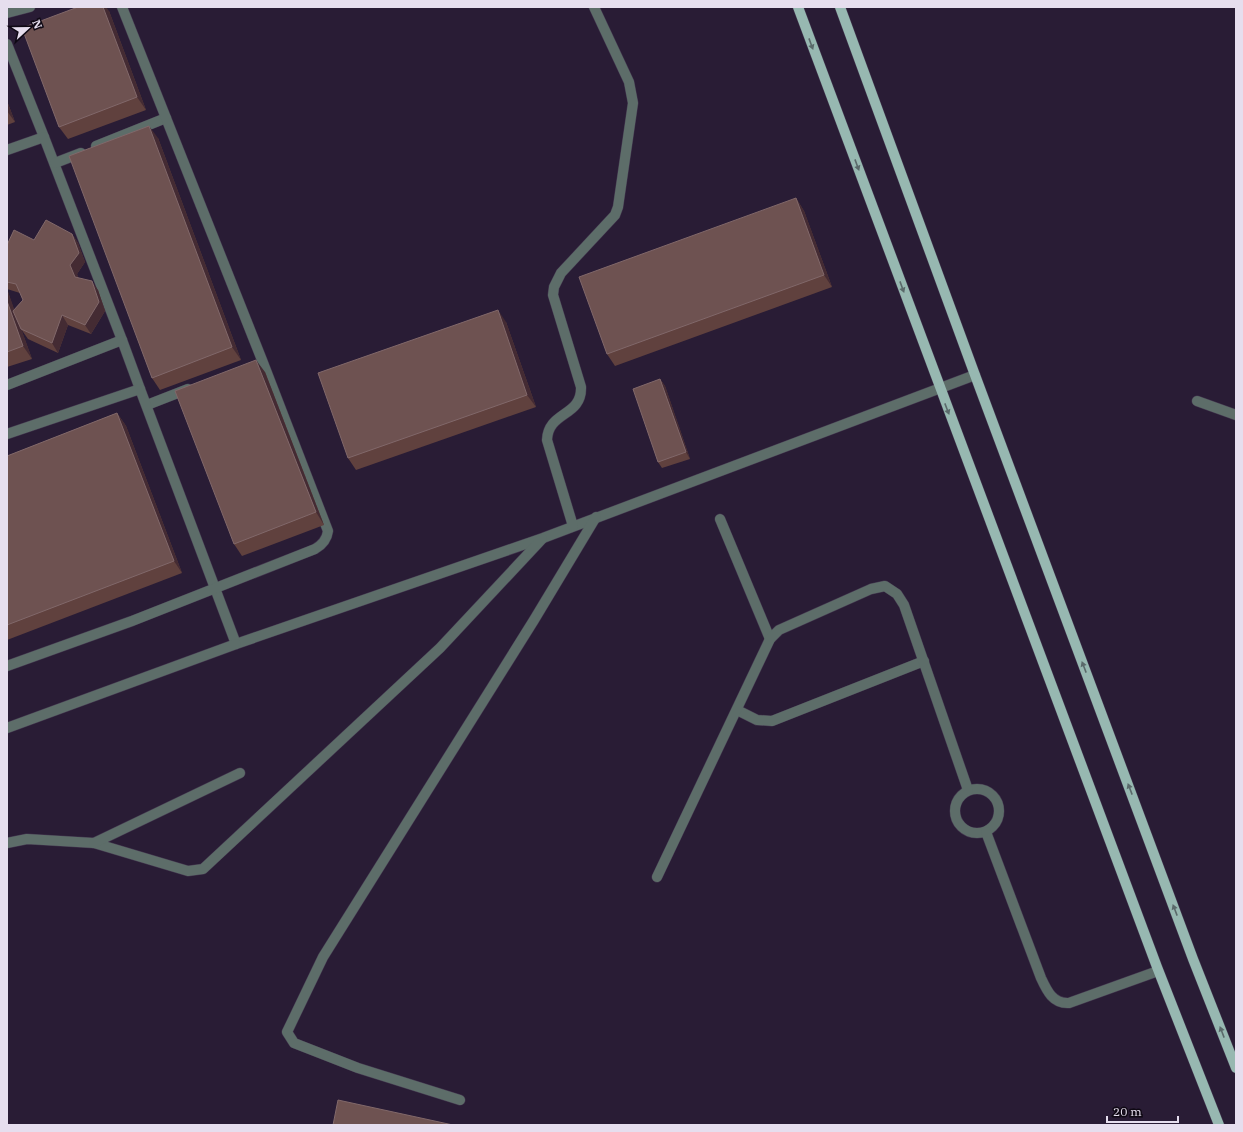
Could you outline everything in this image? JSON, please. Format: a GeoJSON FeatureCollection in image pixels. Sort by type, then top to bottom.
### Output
{"type":"FeatureCollection","features":[{"type":"Feature","properties":{"kind":"main road"},"geometry":{"type":"LineString","coordinates":[[798,7],[1158,971],[1219,1125]]}},
{"type":"Feature","properties":{"kind":"main road"},"geometry":{"type":"LineString","coordinates":[[840,7],[975,375],[1236,1068]]}},
{"type":"Feature","properties":{"kind":"street"},"geometry":{"type":"LineString","coordinates":[[7,13],[30,7]]}},
{"type":"Feature","properties":{"kind":"street"},"geometry":{"type":"LineString","coordinates":[[7,666],[132,622],[315,549],[323,542],[328,534],[259,362],[122,7]]}},
{"type":"Feature","properties":{"kind":"street"},"geometry":{"type":"LineString","coordinates":[[574,526],[547,440],[547,435],[553,423],[576,406],[582,394],[554,295],[554,287],[565,268],[615,215],[618,206],[633,103],[629,82],[594,7]]}},
{"type":"Feature","properties":{"kind":"street"},"geometry":{"type":"LineString","coordinates":[[7,44],[55,163],[147,405],[214,589],[236,644]]}},
{"type":"Feature","properties":{"kind":"street"},"geometry":{"type":"LineString","coordinates":[[55,163],[166,118]]}},
{"type":"Feature","properties":{"kind":"street"},"geometry":{"type":"LineString","coordinates":[[7,150],[44,137]]}},
{"type":"Feature","properties":{"kind":"street"},"geometry":{"type":"LineString","coordinates":[[7,385],[122,340]]}},
{"type":"Feature","properties":{"kind":"street"},"geometry":{"type":"LineString","coordinates":[[7,728],[236,644],[543,538],[975,375]]}},
{"type":"Feature","properties":{"kind":"street"},"geometry":{"type":"LineString","coordinates":[[147,405],[197,385]]}},
{"type":"Feature","properties":{"kind":"street"},"geometry":{"type":"LineString","coordinates":[[7,434],[140,389]]}},
{"type":"Feature","properties":{"kind":"street"},"geometry":{"type":"LineString","coordinates":[[1197,401],[1236,415]]}},
{"type":"Feature","properties":{"kind":"street"},"geometry":{"type":"LineString","coordinates":[[460,1100],[358,1068],[294,1043],[287,1032],[323,957],[526,634],[596,517]]}},
{"type":"Feature","properties":{"kind":"street"},"geometry":{"type":"LineString","coordinates":[[720,519],[770,639]]}},
{"type":"Feature","properties":{"kind":"street"},"geometry":{"type":"LineString","coordinates":[[7,843],[27,839],[94,844],[188,871],[203,869],[440,648],[543,538]]}},
{"type":"Feature","properties":{"kind":"street"},"geometry":{"type":"LineString","coordinates":[[657,877],[770,639],[779,630],[788,625],[871,589],[885,586],[897,594],[904,605],[968,790]]}},
{"type":"Feature","properties":{"kind":"street"},"geometry":{"type":"LineString","coordinates":[[737,710],[757,720],[772,721],[924,662]]}},
{"type":"Feature","properties":{"kind":"street"},"geometry":{"type":"LineString","coordinates":[[94,844],[240,774]]}},
{"type":"Feature","properties":{"kind":"street"},"geometry":{"type":"LineString","coordinates":[[981,788],[992,794],[999,805],[996,824],[986,832],[973,833],[962,827],[958,822],[954,810],[958,798],[968,790],[981,788]]}},
{"type":"Feature","properties":{"kind":"street"},"geometry":{"type":"LineString","coordinates":[[986,832],[1047,992],[1061,1004],[1069,1003],[1158,971]]}},
{"type":"Feature","properties":{"kind":"building"},"geometry":{"type":"Polygon","coordinates":[[[78,7],[103,7],[137,97],[59,127],[22,28],[78,7]]]}},
{"type":"Feature","properties":{"kind":"building"},"geometry":{"type":"Polygon","coordinates":[[[149,126],[232,347],[152,378],[69,156],[149,126]]]}},
{"type":"Feature","properties":{"kind":"building"},"geometry":{"type":"Polygon","coordinates":[[[796,198],[824,275],[607,354],[579,277],[796,198]]]}},
{"type":"Feature","properties":{"kind":"building"},"geometry":{"type":"Polygon","coordinates":[[[46,220],[72,234],[79,253],[70,265],[75,277],[92,281],[99,302],[85,325],[62,315],[52,343],[21,329],[13,311],[23,300],[16,284],[7,282],[7,245],[14,230],[34,240],[46,220]]]}},
{"type":"Feature","properties":{"kind":"building"},"geometry":{"type":"Polygon","coordinates":[[[7,301],[23,346],[7,352],[7,301]]]}},
{"type":"Feature","properties":{"kind":"building"},"geometry":{"type":"Polygon","coordinates":[[[498,310],[527,395],[348,458],[318,373],[498,310]]]}},
{"type":"Feature","properties":{"kind":"building"},"geometry":{"type":"Polygon","coordinates":[[[256,360],[316,512],[234,544],[175,391],[256,360]]]}},
{"type":"Feature","properties":{"kind":"building"},"geometry":{"type":"Polygon","coordinates":[[[660,379],[686,452],[658,462],[633,389],[660,379]]]}},
{"type":"Feature","properties":{"kind":"building"},"geometry":{"type":"Polygon","coordinates":[[[117,413],[174,561],[7,625],[7,456],[117,413]]]}},
{"type":"Feature","properties":{"kind":"building"},"geometry":{"type":"Polygon","coordinates":[[[338,1100],[453,1125],[333,1125],[338,1100]]]}}]}
